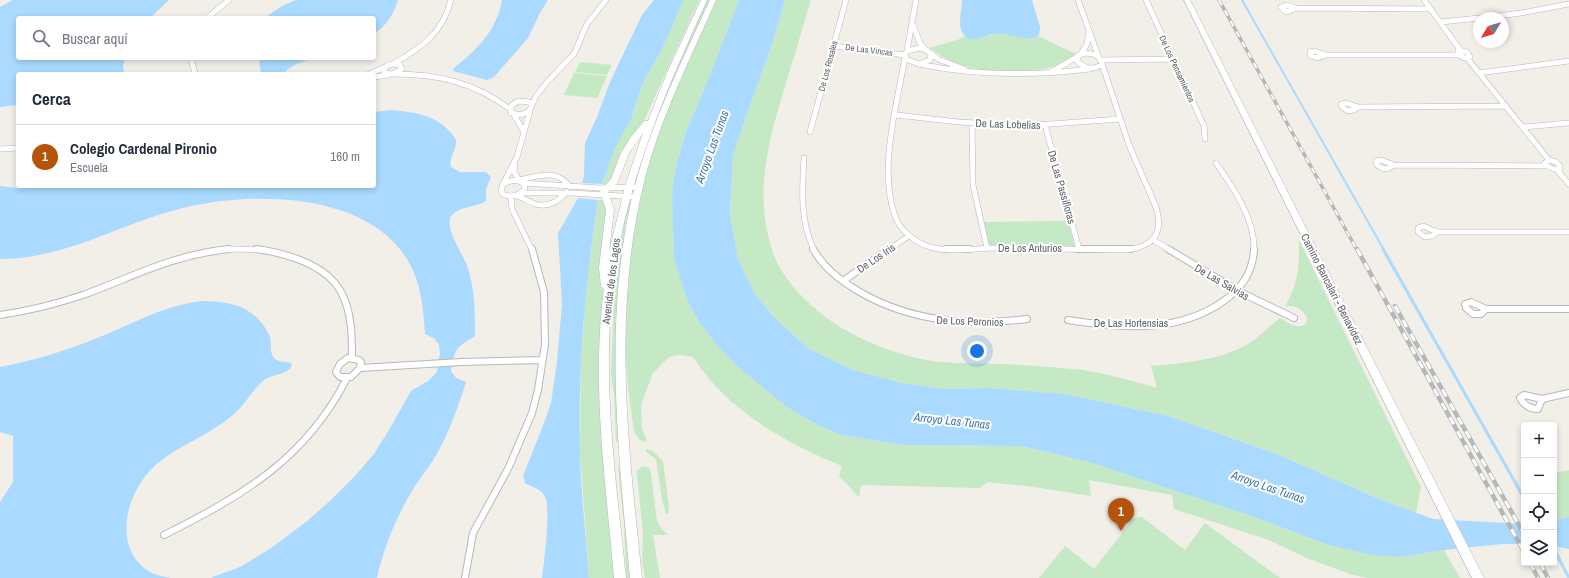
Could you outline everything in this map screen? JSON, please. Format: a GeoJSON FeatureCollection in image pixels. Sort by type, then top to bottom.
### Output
{"type":"FeatureCollection","features":[{"type":"Feature","properties":{"kind":"street"},"geometry":{"type":"LineString","coordinates":[[209,16],[229,0]]}},
{"type":"Feature","properties":{"kind":"street"},"geometry":{"type":"LineString","coordinates":[[374,72],[404,58],[429,40],[440,28],[448,14],[451,0]]}},
{"type":"Feature","properties":{"kind":"street"},"geometry":{"type":"LineString","coordinates":[[464,578],[473,534],[508,469],[532,413],[542,360],[546,323],[544,292],[531,247],[512,209],[516,195],[525,188],[514,172],[515,164],[530,111],[536,96],[555,73],[574,54],[591,17],[606,0]]}},
{"type":"Feature","properties":{"kind":"street","name":"Avenida de los Lagos"},"geometry":{"type":"LineString","coordinates":[[620,578],[606,403],[605,336],[607,300],[613,253],[627,192],[650,119],[704,0]]}},
{"type":"Feature","properties":{"kind":"street","name":"Avenida de los Lagos"},"geometry":{"type":"LineString","coordinates":[[636,578],[622,408],[621,333],[624,277],[637,197],[662,115],[713,0]]}},
{"type":"Feature","properties":{"kind":"street","name":"De Los Rosales"},"geometry":{"type":"LineString","coordinates":[[810,132],[846,0]]}},
{"type":"Feature","properties":{"kind":"street"},"geometry":{"type":"LineString","coordinates":[[916,0],[913,23],[920,43],[938,59],[974,73]]}},
{"type":"Feature","properties":{"kind":"street"},"geometry":{"type":"LineString","coordinates":[[1078,0],[1108,80],[1133,156],[1158,215],[1158,227],[1153,240]]}},
{"type":"Feature","properties":{"kind":"street","name":"De Los Pensamientos"},"geometry":{"type":"LineString","coordinates":[[1146,0],[1204,126],[1205,139]]}},
{"type":"Feature","properties":{"kind":"street","name":"Camino Bancalari - Benavídez"},"geometry":{"type":"LineString","coordinates":[[1187,0],[1476,574]]}},
{"type":"Feature","properties":{"kind":"street"},"geometry":{"type":"LineString","coordinates":[[1424,0],[1441,22],[1460,53],[1468,58],[1523,127],[1548,163],[1557,170],[1569,184]]}},
{"type":"Feature","properties":{"kind":"street"},"geometry":{"type":"LineString","coordinates":[[1509,14],[1569,4]]}},
{"type":"Feature","properties":{"kind":"street"},"geometry":{"type":"LineString","coordinates":[[1296,8],[1431,9]]}},
{"type":"Feature","properties":{"kind":"street"},"geometry":{"type":"LineString","coordinates":[[1441,22],[1473,19]]}},
{"type":"Feature","properties":{"kind":"street","name":"De Los Anturios"},"geometry":{"type":"LineString","coordinates":[[913,23],[905,54],[904,70],[890,155],[890,188],[895,217],[909,236],[935,248],[946,249],[987,248],[1127,250],[1146,245],[1153,240]]}},
{"type":"Feature","properties":{"kind":"street"},"geometry":{"type":"LineString","coordinates":[[1089,32],[1087,44],[1076,59],[1079,64],[1103,75],[1108,80]]}},
{"type":"Feature","properties":{"kind":"street","name":"De Las Vincas"},"geometry":{"type":"LineString","coordinates":[[833,46],[905,54],[919,48],[928,51]]}},
{"type":"Feature","properties":{"kind":"street"},"geometry":{"type":"LineString","coordinates":[[904,70],[930,60],[931,55],[928,51]]}},
{"type":"Feature","properties":{"kind":"street"},"geometry":{"type":"LineString","coordinates":[[1044,74],[1057,69],[1078,56],[1090,53],[1101,61],[1172,59]]}},
{"type":"Feature","properties":{"kind":"street"},"geometry":{"type":"LineString","coordinates":[[1326,55],[1460,53]]}},
{"type":"Feature","properties":{"kind":"street"},"geometry":{"type":"LineString","coordinates":[[905,54],[908,61],[917,64],[974,73],[1044,74],[1091,69],[1099,67],[1101,61]]}},
{"type":"Feature","properties":{"kind":"street"},"geometry":{"type":"LineString","coordinates":[[376,77],[398,72],[404,58]]}},
{"type":"Feature","properties":{"kind":"street"},"geometry":{"type":"LineString","coordinates":[[192,60],[194,72]]}},
{"type":"Feature","properties":{"kind":"street"},"geometry":{"type":"LineString","coordinates":[[1479,73],[1569,61]]}},
{"type":"Feature","properties":{"kind":"street"},"geometry":{"type":"LineString","coordinates":[[393,64],[401,67],[410,74]]}},
{"type":"Feature","properties":{"kind":"street"},"geometry":{"type":"LineString","coordinates":[[385,67],[384,73],[410,74],[461,82],[486,92],[510,109],[511,113],[514,115],[524,132]]}},
{"type":"Feature","properties":{"kind":"street"},"geometry":{"type":"LineString","coordinates":[[502,102],[524,101],[536,96]]}},
{"type":"Feature","properties":{"kind":"street"},"geometry":{"type":"LineString","coordinates":[[524,101],[529,102],[532,105]]}},
{"type":"Feature","properties":{"kind":"street"},"geometry":{"type":"LineString","coordinates":[[510,109],[515,102]]}},
{"type":"Feature","properties":{"kind":"street"},"geometry":{"type":"LineString","coordinates":[[1358,107],[1506,106]]}},
{"type":"Feature","properties":{"kind":"street"},"geometry":{"type":"LineString","coordinates":[[514,115],[524,115],[530,111]]}},
{"type":"Feature","properties":{"kind":"street","name":"De Las Lobelias"},"geometry":{"type":"LineString","coordinates":[[896,115],[1000,125],[1046,125],[1120,119]]}},
{"type":"Feature","properties":{"kind":"street"},"geometry":{"type":"LineString","coordinates":[[600,193],[609,187],[617,178],[625,153],[650,119]]}},
{"type":"Feature","properties":{"kind":"street"},"geometry":{"type":"LineString","coordinates":[[972,123],[973,185],[987,248]]}},
{"type":"Feature","properties":{"kind":"street"},"geometry":{"type":"LineString","coordinates":[[1523,127],[1569,123]]}},
{"type":"Feature","properties":{"kind":"street","name":"De Las Passifloras"},"geometry":{"type":"LineString","coordinates":[[1046,125],[1050,146],[1079,249]]}},
{"type":"Feature","properties":{"kind":"street"},"geometry":{"type":"LineString","coordinates":[[0,149],[16,148]]}},
{"type":"Feature","properties":{"kind":"street","name":"De Los Peronios"},"geometry":{"type":"LineString","coordinates":[[804,158],[802,200],[806,230],[811,245],[818,257],[842,281],[875,301],[917,317],[962,323],[1027,320]]}},
{"type":"Feature","properties":{"kind":"street"},"geometry":{"type":"LineString","coordinates":[[1394,165],[1548,163]]}},
{"type":"Feature","properties":{"kind":"street"},"geometry":{"type":"LineString","coordinates":[[515,164],[501,191],[504,196],[571,190]]}},
{"type":"Feature","properties":{"kind":"street","name":"De Las Hortensias"},"geometry":{"type":"LineString","coordinates":[[1068,320],[1129,325],[1176,323],[1221,304],[1237,291],[1249,274],[1255,246],[1252,233],[1242,207],[1223,173],[1216,164]]}},
{"type":"Feature","properties":{"kind":"street"},"geometry":{"type":"LineString","coordinates":[[521,182],[550,174],[558,176],[571,190]]}},
{"type":"Feature","properties":{"kind":"street"},"geometry":{"type":"LineString","coordinates":[[504,184],[510,181],[521,182],[600,193],[627,192],[640,187]]}},
{"type":"Feature","properties":{"kind":"street"},"geometry":{"type":"LineString","coordinates":[[609,187],[627,192],[637,197]]}},
{"type":"Feature","properties":{"kind":"street"},"geometry":{"type":"LineString","coordinates":[[516,195],[541,205],[556,201],[571,190]]}},
{"type":"Feature","properties":{"kind":"street"},"geometry":{"type":"LineString","coordinates":[[600,193],[609,203],[610,210],[603,268],[607,300]]}},
{"type":"Feature","properties":{"kind":"street"},"geometry":{"type":"LineString","coordinates":[[1437,232],[1569,232]]}},
{"type":"Feature","properties":{"kind":"street","name":"De Los Iris"},"geometry":{"type":"LineString","coordinates":[[842,281],[909,236]]}},
{"type":"Feature","properties":{"kind":"street","name":"De Las Salvias"},"geometry":{"type":"LineString","coordinates":[[1153,240],[1237,291],[1271,309],[1294,318]]}},
{"type":"Feature","properties":{"kind":"street"},"geometry":{"type":"LineString","coordinates":[[0,315],[30,310],[68,300],[151,267],[193,254],[242,248],[263,250],[286,254],[305,260],[335,283],[342,292],[349,314],[352,329],[352,358]]}},
{"type":"Feature","properties":{"kind":"street"},"geometry":{"type":"LineString","coordinates":[[1486,309],[1569,309]]}},
{"type":"Feature","properties":{"kind":"street"},"geometry":{"type":"LineString","coordinates":[[352,358],[359,360],[361,365],[360,368],[355,375],[347,378],[337,375],[336,369],[341,362],[352,358]]}},
{"type":"Feature","properties":{"kind":"street"},"geometry":{"type":"LineString","coordinates":[[360,368],[461,362],[542,360]]}},
{"type":"Feature","properties":{"kind":"street"},"geometry":{"type":"LineString","coordinates":[[164,535],[243,493],[285,462],[319,425],[332,406],[347,378]]}},
{"type":"Feature","properties":{"kind":"street"},"geometry":{"type":"LineString","coordinates":[[1542,399],[1569,394]]}},
{"type":"Feature","properties":{"kind":"green space"},"geometry":{"type":"Polygon","coordinates":[[[684,0],[699,0],[643,123],[615,177],[606,185],[602,184],[615,148],[634,110],[642,85],[662,49],[684,0]]]}},
{"type":"Feature","properties":{"kind":"green space"},"geometry":{"type":"Polygon","coordinates":[[[706,0],[710,0],[649,136],[647,136],[706,0]]]}},
{"type":"Feature","properties":{"kind":"green space"},"geometry":{"type":"Polygon","coordinates":[[[716,0],[739,0],[702,95],[687,129],[678,159],[673,182],[672,199],[674,259],[688,302],[699,322],[740,369],[788,408],[816,424],[841,435],[904,445],[1022,446],[1089,462],[1257,518],[1329,545],[1401,557],[1444,550],[1460,578],[1367,578],[1350,574],[1309,559],[1266,539],[1174,509],[1172,495],[1089,480],[1091,496],[1034,487],[987,482],[980,488],[861,485],[859,497],[839,476],[842,466],[799,447],[759,423],[740,409],[723,393],[707,376],[693,357],[679,355],[669,357],[653,373],[641,405],[642,429],[646,442],[640,440],[634,432],[626,363],[628,282],[638,211],[655,144],[671,102],[716,0]]]}},
{"type":"Feature","properties":{"kind":"green space"},"geometry":{"type":"Polygon","coordinates":[[[785,0],[811,0],[777,113],[767,154],[764,196],[765,218],[772,251],[783,273],[806,301],[819,312],[831,321],[857,336],[887,349],[917,358],[949,363],[1021,365],[1083,370],[1130,380],[1157,388],[1151,366],[1176,364],[1213,358],[1237,350],[1248,344],[1280,318],[1289,324],[1296,326],[1303,326],[1306,324],[1307,318],[1301,310],[1292,306],[1285,306],[1296,282],[1299,258],[1299,240],[1421,487],[1416,513],[1379,499],[1277,454],[1168,416],[1065,394],[989,388],[944,389],[902,383],[853,370],[809,349],[776,319],[756,296],[738,259],[730,215],[733,154],[772,44],[785,0]]]}},
{"type":"Feature","properties":{"kind":"green space"},"geometry":{"type":"Polygon","coordinates":[[[995,33],[1038,36],[1076,54],[1053,67],[1023,72],[1006,72],[976,69],[964,66],[941,56],[929,48],[960,39],[965,36],[972,39],[995,33]]]}},
{"type":"Feature","properties":{"kind":"green space"},"geometry":{"type":"Polygon","coordinates":[[[580,62],[612,65],[607,75],[575,72],[580,62]]]}},
{"type":"Feature","properties":{"kind":"green space"},"geometry":{"type":"Polygon","coordinates":[[[574,73],[607,76],[597,98],[564,95],[574,73]]]}},
{"type":"Feature","properties":{"kind":"green space"},"geometry":{"type":"Polygon","coordinates":[[[598,200],[605,200],[607,202],[602,273],[615,578],[589,578],[580,450],[581,360],[587,278],[598,200]]]}},
{"type":"Feature","properties":{"kind":"green space"},"geometry":{"type":"Polygon","coordinates":[[[628,203],[630,203],[625,226],[618,293],[615,373],[619,442],[616,442],[614,395],[611,374],[614,294],[628,203]]]}},
{"type":"Feature","properties":{"kind":"green space"},"geometry":{"type":"Polygon","coordinates":[[[1068,221],[1075,246],[989,246],[984,222],[1068,221]]]}},
{"type":"Feature","properties":{"kind":"green space"},"geometry":{"type":"Polygon","coordinates":[[[646,449],[653,451],[663,461],[669,507],[668,514],[666,514],[662,500],[656,459],[646,452],[646,449]]]}},
{"type":"Feature","properties":{"kind":"green space"},"geometry":{"type":"Polygon","coordinates":[[[642,466],[649,468],[651,473],[657,521],[668,535],[653,535],[660,578],[645,578],[642,561],[643,532],[637,471],[642,466]]]}},
{"type":"Feature","properties":{"kind":"green space"},"geometry":{"type":"Polygon","coordinates":[[[618,467],[620,467],[632,578],[626,578],[624,524],[618,467]]]}},
{"type":"Feature","properties":{"kind":"green space"},"geometry":{"type":"Polygon","coordinates":[[[1569,470],[1569,517],[1557,520],[1557,494],[1557,472],[1569,470]]]}},
{"type":"Feature","properties":{"kind":"green space"},"geometry":{"type":"Polygon","coordinates":[[[1142,517],[1185,550],[1205,523],[1280,578],[1039,578],[1065,546],[1094,569],[1134,518],[1142,517]]]}},
{"type":"Feature","properties":{"kind":"water"},"geometry":{"type":"Polygon","coordinates":[[[13,0],[169,0],[152,16],[16,16],[16,60],[124,60],[124,72],[16,72],[16,105],[0,107],[0,7],[13,0]]]}},
{"type":"Feature","properties":{"kind":"water"},"geometry":{"type":"Polygon","coordinates":[[[296,0],[398,0],[389,19],[383,27],[376,32],[376,16],[268,16],[280,7],[296,0]]]}},
{"type":"Feature","properties":{"kind":"water"},"geometry":{"type":"Polygon","coordinates":[[[502,0],[548,0],[528,38],[494,77],[487,80],[453,71],[454,68],[478,46],[491,30],[496,21],[502,0]]]}},
{"type":"Feature","properties":{"kind":"water"},"geometry":{"type":"Polygon","coordinates":[[[654,0],[684,0],[662,49],[642,85],[631,119],[615,148],[602,184],[582,183],[584,176],[585,143],[597,117],[610,82],[642,15],[654,0]]]}},
{"type":"Feature","properties":{"kind":"water","name":"Arroyo Las Tunas"},"geometry":{"type":"Polygon","coordinates":[[[739,0],[785,0],[772,44],[733,154],[730,215],[738,259],[756,296],[776,319],[809,349],[853,370],[902,383],[944,389],[989,388],[1065,394],[1168,416],[1277,454],[1379,499],[1433,519],[1521,524],[1521,544],[1502,544],[1444,550],[1401,557],[1373,555],[1329,545],[1257,518],[1089,462],[1022,446],[904,445],[841,435],[816,424],[788,408],[740,369],[717,345],[699,322],[688,302],[674,259],[672,199],[673,182],[687,129],[702,95],[739,0]]]}},
{"type":"Feature","properties":{"kind":"water"},"geometry":{"type":"Polygon","coordinates":[[[962,0],[1032,0],[1040,27],[1039,35],[1028,39],[993,34],[977,39],[969,39],[962,32],[960,24],[962,0]]]}},
{"type":"Feature","properties":{"kind":"water"},"geometry":{"type":"Polygon","coordinates":[[[259,60],[308,60],[293,66],[286,72],[261,72],[259,60]]]}},
{"type":"Feature","properties":{"kind":"water"},"geometry":{"type":"Polygon","coordinates":[[[391,110],[410,112],[436,120],[450,132],[456,140],[450,164],[451,167],[460,172],[486,172],[491,177],[486,189],[486,201],[455,212],[450,219],[451,232],[469,272],[473,290],[475,318],[475,336],[463,343],[457,350],[452,364],[451,371],[456,378],[466,382],[454,417],[439,450],[415,486],[397,519],[377,578],[210,578],[240,567],[271,548],[306,522],[332,499],[374,454],[411,391],[428,381],[437,372],[440,353],[439,345],[434,338],[425,334],[420,292],[416,278],[400,249],[377,228],[348,213],[315,204],[281,199],[246,199],[213,202],[183,208],[137,222],[71,247],[25,257],[0,259],[0,186],[16,188],[376,188],[376,112],[391,110]]]}},
{"type":"Feature","properties":{"kind":"water"},"geometry":{"type":"Polygon","coordinates":[[[578,198],[598,200],[586,293],[580,388],[582,499],[589,578],[542,578],[547,503],[545,497],[539,490],[525,483],[523,476],[551,403],[557,362],[562,304],[558,233],[578,198]]]}},
{"type":"Feature","properties":{"kind":"water"},"geometry":{"type":"Polygon","coordinates":[[[204,301],[234,305],[251,313],[258,319],[271,339],[272,356],[276,360],[291,363],[292,366],[283,373],[267,378],[263,381],[237,411],[224,422],[159,462],[151,469],[139,486],[127,516],[126,527],[130,547],[134,557],[141,566],[154,574],[170,578],[0,578],[0,502],[13,482],[13,436],[0,432],[0,367],[25,362],[63,351],[164,310],[204,301]]]}},
{"type":"Feature","properties":{"kind":"water"},"geometry":{"type":"Polygon","coordinates":[[[1569,517],[1569,549],[1557,547],[1557,520],[1569,517]]]}},
{"type":"Feature","properties":{"kind":"waterway"},"geometry":{"type":"LineString","coordinates":[[1242,0],[1384,250]]}},
{"type":"Feature","properties":{"kind":"waterway"},"geometry":{"type":"LineString","coordinates":[[1383,249],[1522,494]]}},
{"type":"Feature","properties":{"kind":"waterway"},"geometry":{"type":"LineString","coordinates":[[1557,555],[1569,578]]}},
{"type":"Feature","properties":{"kind":"railway"},"geometry":{"type":"LineString","coordinates":[[1219,0],[1357,250]]}},
{"type":"Feature","properties":{"kind":"railway"},"geometry":{"type":"LineString","coordinates":[[1357,249],[1521,547]]}},
{"type":"Feature","properties":{"kind":"railway"},"geometry":{"type":"LineString","coordinates":[[1395,306],[1522,530]]}},
{"type":"Feature","properties":{"kind":"railway"},"geometry":{"type":"LineString","coordinates":[[1532,566],[1538,578]]}},
{"type":"Feature","properties":{"kind":"railway"},"geometry":{"type":"LineString","coordinates":[[1542,566],[1548,578]]}},
{"type":"Feature","properties":{"kind":"place","name":"Colegio Cardenal Pironio"},"geometry":{"type":"Point","coordinates":[1121,531]}}]}
